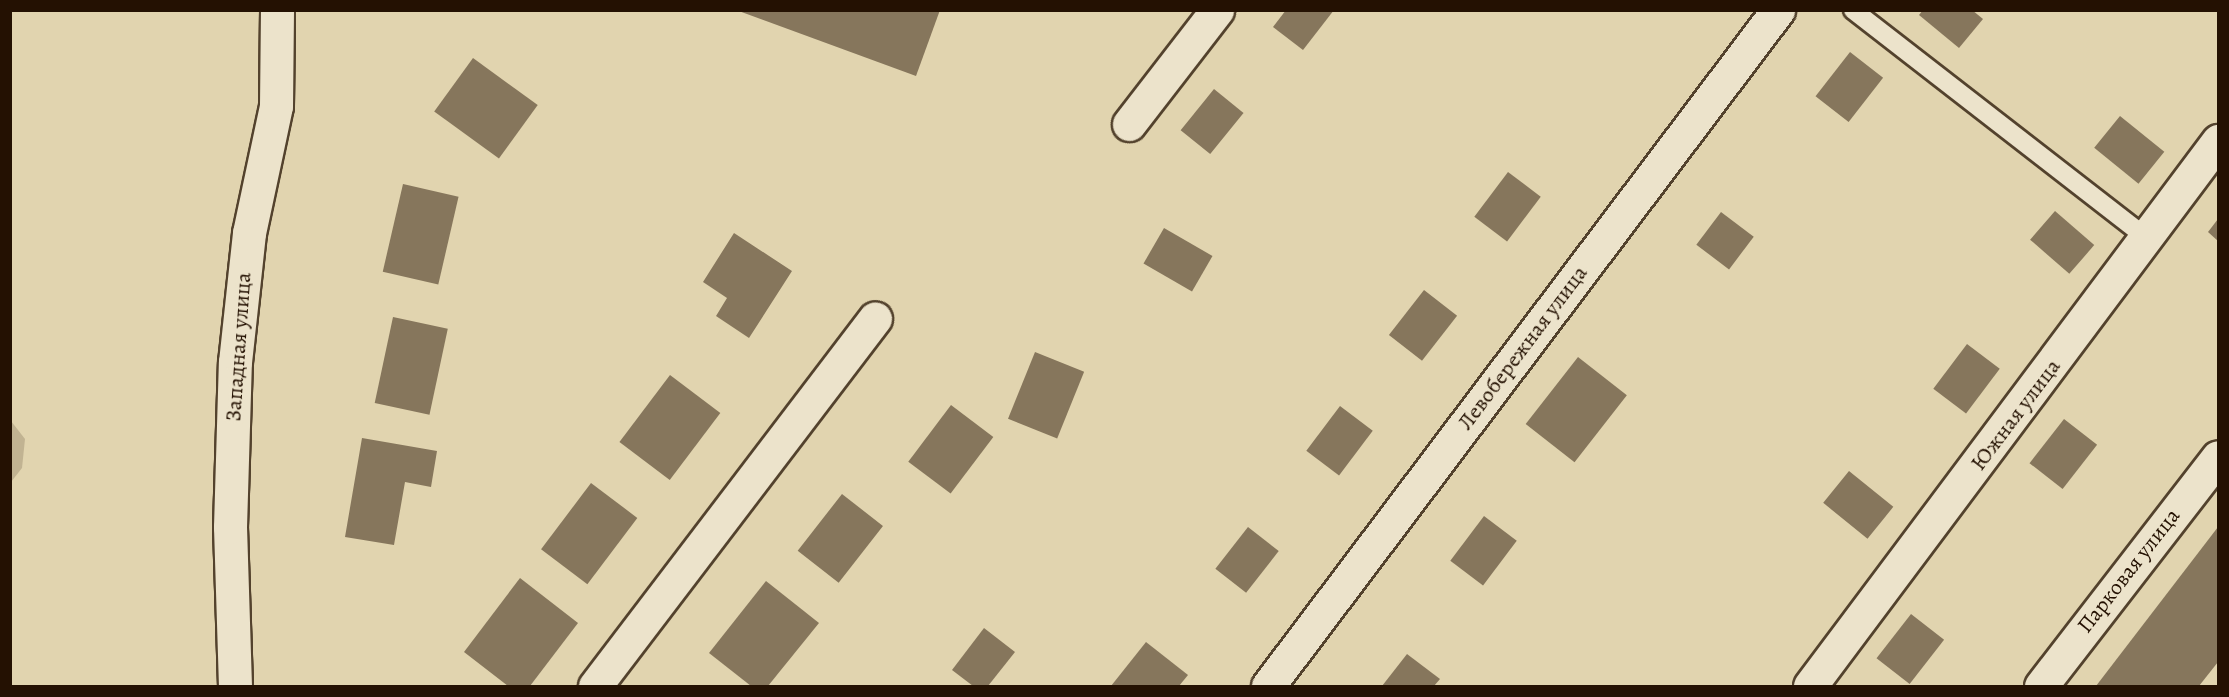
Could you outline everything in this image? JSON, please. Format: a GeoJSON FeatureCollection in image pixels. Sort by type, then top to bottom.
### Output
{"type":"FeatureCollection","features":[{"type":"Feature","properties":{"kind":"street","name":"Западная улица"},"geometry":{"type":"LineString","coordinates":[[235,687],[230,527],[235,363],[249,233],[276,106],[277,10]]}},
{"type":"Feature","properties":{"kind":"street"},"geometry":{"type":"LineString","coordinates":[[1129,124],[1217,10]]}},
{"type":"Feature","properties":{"kind":"street","name":"Левобережная улица"},"geometry":{"type":"LineString","coordinates":[[1268,687],[1778,10]]}},
{"type":"Feature","properties":{"kind":"street","name":"Южная улица"},"geometry":{"type":"LineString","coordinates":[[1810,687],[2148,239],[2218,141]]}},
{"type":"Feature","properties":{"kind":"street"},"geometry":{"type":"LineString","coordinates":[[595,687],[875,319]]}},
{"type":"Feature","properties":{"kind":"street","name":"Парковая улица"},"geometry":{"type":"LineString","coordinates":[[2041,687],[2218,457]]}},
{"type":"Feature","properties":{"kind":"lane"},"geometry":{"type":"LineString","coordinates":[[1853,10],[2148,239]]}},
{"type":"Feature","properties":{"kind":"shaded area"},"geometry":{"type":"Polygon","coordinates":[[[11,421],[25,439],[22,468],[11,482],[11,421]]]}},
{"type":"Feature","properties":{"kind":"building"},"geometry":{"type":"Polygon","coordinates":[[[736,10],[940,10],[916,76],[736,10]]]}},
{"type":"Feature","properties":{"kind":"building"},"geometry":{"type":"Polygon","coordinates":[[[1286,10],[1334,10],[1303,50],[1273,27],[1286,10]]]}},
{"type":"Feature","properties":{"kind":"building"},"geometry":{"type":"Polygon","coordinates":[[[1923,10],[1972,10],[1983,19],[1959,48],[1919,15],[1923,10]]]}},
{"type":"Feature","properties":{"kind":"building"},"geometry":{"type":"Polygon","coordinates":[[[1850,52],[1883,78],[1849,122],[1816,96],[1850,52]]]}},
{"type":"Feature","properties":{"kind":"building"},"geometry":{"type":"Polygon","coordinates":[[[473,58],[538,105],[499,158],[434,111],[473,58]]]}},
{"type":"Feature","properties":{"kind":"building"},"geometry":{"type":"Polygon","coordinates":[[[1214,89],[1244,113],[1210,154],[1181,130],[1214,89]]]}},
{"type":"Feature","properties":{"kind":"building"},"geometry":{"type":"Polygon","coordinates":[[[2120,116],[2164,152],[2138,184],[2094,148],[2120,116]]]}},
{"type":"Feature","properties":{"kind":"building"},"geometry":{"type":"Polygon","coordinates":[[[1508,172],[1541,197],[1507,241],[1474,217],[1508,172]]]}},
{"type":"Feature","properties":{"kind":"building"},"geometry":{"type":"Polygon","coordinates":[[[403,184],[459,197],[438,285],[383,272],[403,184]]]}},
{"type":"Feature","properties":{"kind":"building"},"geometry":{"type":"Polygon","coordinates":[[[2055,211],[2094,245],[2069,274],[2030,240],[2055,211]]]}},
{"type":"Feature","properties":{"kind":"building"},"geometry":{"type":"Polygon","coordinates":[[[1721,212],[1754,237],[1729,269],[1696,245],[1721,212]]]}},
{"type":"Feature","properties":{"kind":"building"},"geometry":{"type":"Polygon","coordinates":[[[2218,219],[2218,241],[2208,232],[2218,219]]]}},
{"type":"Feature","properties":{"kind":"building"},"geometry":{"type":"Polygon","coordinates":[[[1164,228],[1212,256],[1192,292],[1144,264],[1164,228]]]}},
{"type":"Feature","properties":{"kind":"building"},"geometry":{"type":"Polygon","coordinates":[[[734,233],[792,271],[749,338],[716,316],[727,298],[703,282],[734,233]]]}},
{"type":"Feature","properties":{"kind":"building"},"geometry":{"type":"Polygon","coordinates":[[[1424,290],[1457,316],[1422,361],[1389,335],[1424,290]]]}},
{"type":"Feature","properties":{"kind":"building"},"geometry":{"type":"Polygon","coordinates":[[[393,317],[448,329],[429,415],[375,403],[393,317]]]}},
{"type":"Feature","properties":{"kind":"building"},"geometry":{"type":"Polygon","coordinates":[[[1967,344],[2000,369],[1966,413],[1933,389],[1967,344]]]}},
{"type":"Feature","properties":{"kind":"building"},"geometry":{"type":"Polygon","coordinates":[[[1035,352],[1084,372],[1057,439],[1008,419],[1035,352]]]}},
{"type":"Feature","properties":{"kind":"building"},"geometry":{"type":"Polygon","coordinates":[[[1578,357],[1627,395],[1575,462],[1526,424],[1578,357]]]}},
{"type":"Feature","properties":{"kind":"building"},"geometry":{"type":"Polygon","coordinates":[[[670,375],[720,413],[670,480],[619,442],[670,375]]]}},
{"type":"Feature","properties":{"kind":"building"},"geometry":{"type":"Polygon","coordinates":[[[951,405],[993,437],[951,494],[908,462],[951,405]]]}},
{"type":"Feature","properties":{"kind":"building"},"geometry":{"type":"Polygon","coordinates":[[[1340,406],[1373,431],[1339,475],[1306,451],[1340,406]]]}},
{"type":"Feature","properties":{"kind":"building"},"geometry":{"type":"Polygon","coordinates":[[[2064,419],[2097,445],[2063,489],[2030,463],[2064,419]]]}},
{"type":"Feature","properties":{"kind":"building"},"geometry":{"type":"Polygon","coordinates":[[[362,438],[437,451],[431,487],[405,482],[394,545],[345,537],[362,438]]]}},
{"type":"Feature","properties":{"kind":"building"},"geometry":{"type":"Polygon","coordinates":[[[1849,471],[1893,507],[1867,539],[1823,503],[1849,471]]]}},
{"type":"Feature","properties":{"kind":"building"},"geometry":{"type":"Polygon","coordinates":[[[591,483],[637,518],[587,584],[541,549],[591,483]]]}},
{"type":"Feature","properties":{"kind":"building"},"geometry":{"type":"Polygon","coordinates":[[[842,494],[883,526],[839,583],[798,551],[842,494]]]}},
{"type":"Feature","properties":{"kind":"building"},"geometry":{"type":"Polygon","coordinates":[[[1484,516],[1517,541],[1483,585],[1450,561],[1484,516]]]}},
{"type":"Feature","properties":{"kind":"building"},"geometry":{"type":"Polygon","coordinates":[[[1248,527],[1279,551],[1246,593],[1215,569],[1248,527]]]}},
{"type":"Feature","properties":{"kind":"building"},"geometry":{"type":"Polygon","coordinates":[[[2218,527],[2218,662],[2199,686],[2096,686],[2218,527]]]}},
{"type":"Feature","properties":{"kind":"building"},"geometry":{"type":"Polygon","coordinates":[[[520,578],[578,623],[530,686],[508,686],[464,652],[520,578]]]}},
{"type":"Feature","properties":{"kind":"building"},"geometry":{"type":"Polygon","coordinates":[[[766,581],[819,623],[768,686],[751,686],[709,653],[766,581]]]}},
{"type":"Feature","properties":{"kind":"building"},"geometry":{"type":"Polygon","coordinates":[[[1911,614],[1944,640],[1910,684],[1877,658],[1911,614]]]}},
{"type":"Feature","properties":{"kind":"building"},"geometry":{"type":"Polygon","coordinates":[[[984,628],[1015,652],[988,686],[973,686],[952,670],[984,628]]]}},
{"type":"Feature","properties":{"kind":"building"},"geometry":{"type":"Polygon","coordinates":[[[1146,642],[1188,675],[1179,686],[1111,686],[1146,642]]]}},
{"type":"Feature","properties":{"kind":"building"},"geometry":{"type":"Polygon","coordinates":[[[1407,654],[1440,679],[1434,686],[1382,686],[1407,654]]]}}]}
